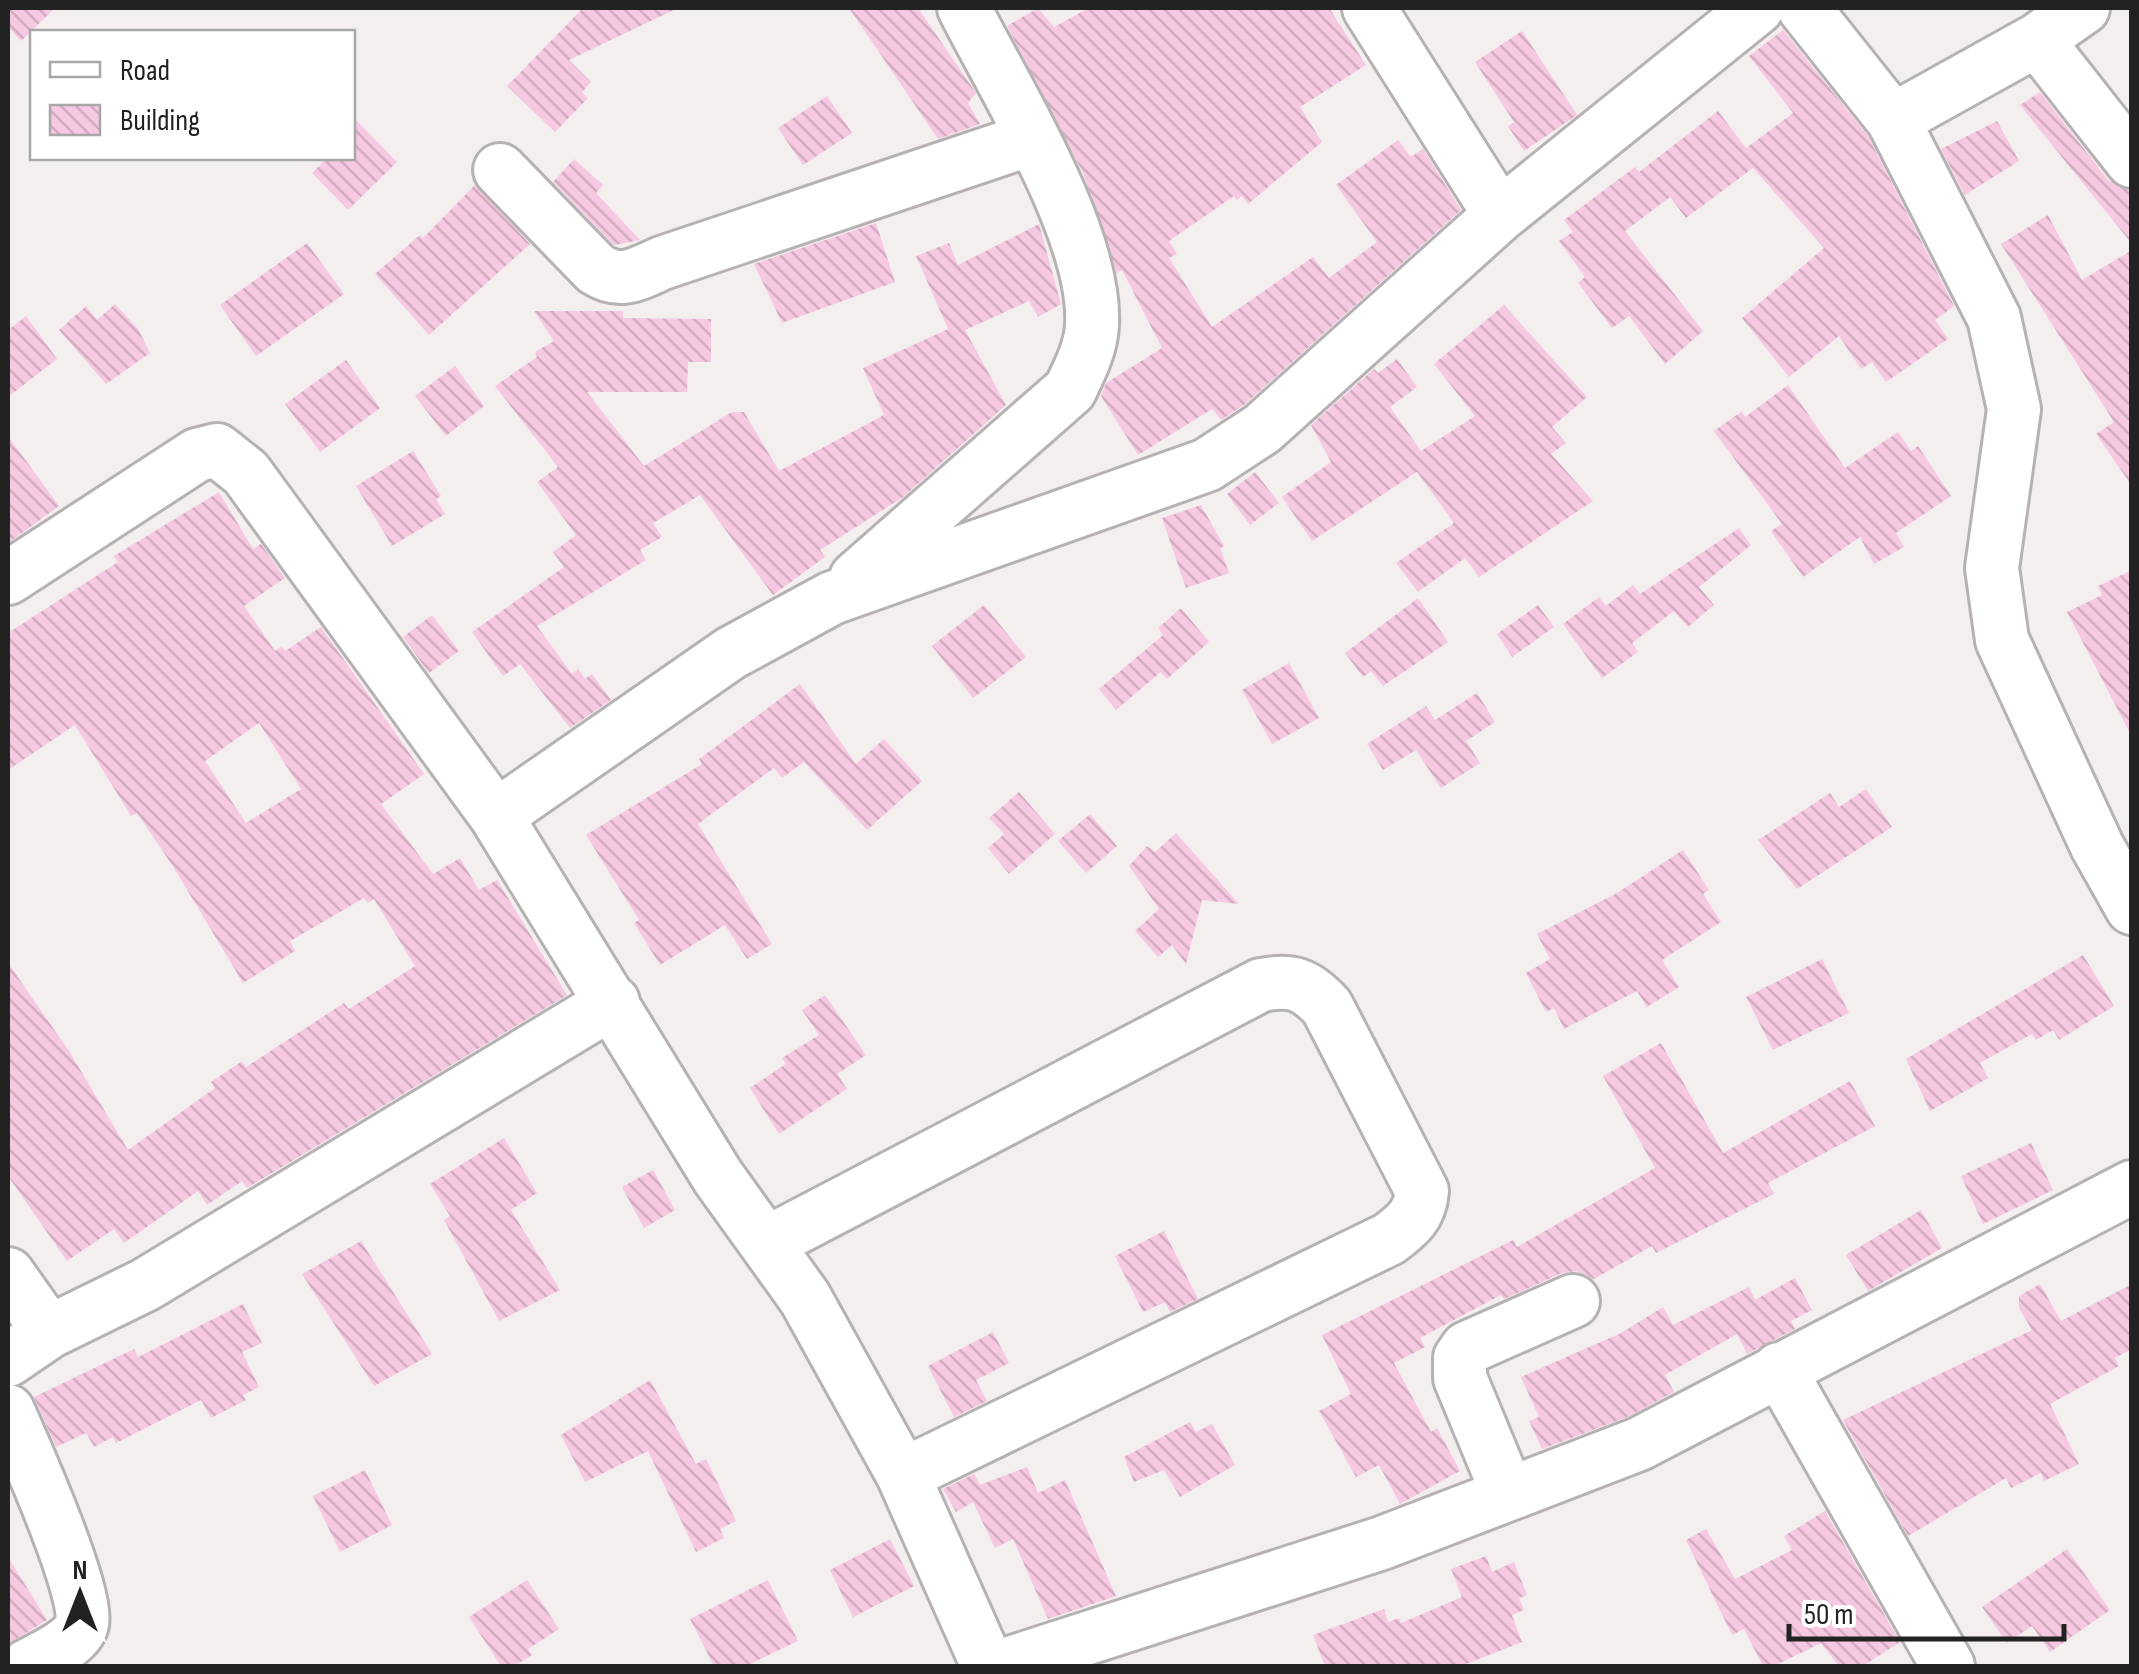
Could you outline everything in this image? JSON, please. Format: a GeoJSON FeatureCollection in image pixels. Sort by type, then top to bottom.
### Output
{"type":"FeatureCollection","features":[{"type":"Feature","properties":{"kind":"street"},"geometry":{"type":"LineString","coordinates":[[832,598],[1070,390],[1084,361],[1093,324],[1084,269],[1068,212],[964,8]]}},
{"type":"Feature","properties":{"kind":"street"},"geometry":{"type":"LineString","coordinates":[[1368,8],[1500,215]]}},
{"type":"Feature","properties":{"kind":"street"},"geometry":{"type":"LineString","coordinates":[[496,816],[731,653],[832,598],[1207,466],[1262,429],[1500,215],[1757,8]]}},
{"type":"Feature","properties":{"kind":"street"},"geometry":{"type":"LineString","coordinates":[[1804,8],[1894,120],[1994,318],[2014,409],[1992,568],[2002,640],[2097,846],[2132,908]]}},
{"type":"Feature","properties":{"kind":"street"},"geometry":{"type":"LineString","coordinates":[[1894,120],[2061,19],[2132,161]]}},
{"type":"Feature","properties":{"kind":"street"},"geometry":{"type":"LineString","coordinates":[[500,170],[596,269],[609,278],[627,279],[662,262],[1032,139]]}},
{"type":"Feature","properties":{"kind":"street"},"geometry":{"type":"LineString","coordinates":[[8,578],[196,455],[217,450],[246,473],[496,816],[718,1178],[767,1243],[831,1343],[902,1475],[988,1666]]}},
{"type":"Feature","properties":{"kind":"street"},"geometry":{"type":"LineString","coordinates":[[767,1243],[1261,985],[1289,979],[1312,991],[1327,1007],[1422,1191],[1420,1207],[1409,1224],[1390,1239],[902,1475]]}},
{"type":"Feature","properties":{"kind":"street"},"geometry":{"type":"LineString","coordinates":[[8,1274],[28,1346],[145,1285],[613,1002]]}},
{"type":"Feature","properties":{"kind":"street"},"geometry":{"type":"LineString","coordinates":[[1001,1666],[1240,1592],[1639,1444],[1778,1369],[2027,1246],[2132,1187]]}},
{"type":"Feature","properties":{"kind":"street"},"geometry":{"type":"LineString","coordinates":[[1508,1494],[1460,1378],[1460,1358],[1467,1348],[1572,1301]]}},
{"type":"Feature","properties":{"kind":"street"},"geometry":{"type":"LineString","coordinates":[[1778,1369],[1948,1666]]}},
{"type":"Feature","properties":{"kind":"street"},"geometry":{"type":"LineString","coordinates":[[8,1411],[65,1556],[83,1618],[69,1640],[27,1666]]}},
{"type":"Feature","properties":{"kind":"building"},"geometry":{"type":"Polygon","coordinates":[[[8,8],[55,8],[21,41],[8,27],[8,8]]]}},
{"type":"Feature","properties":{"kind":"building"},"geometry":{"type":"Polygon","coordinates":[[[583,8],[678,8],[569,60],[591,82],[582,92],[588,98],[555,132],[507,86],[583,8]]]}},
{"type":"Feature","properties":{"kind":"building"},"geometry":{"type":"Polygon","coordinates":[[[849,8],[918,8],[976,93],[968,103],[980,124],[938,139],[849,8]]]}},
{"type":"Feature","properties":{"kind":"building"},"geometry":{"type":"Polygon","coordinates":[[[1038,8],[1054,27],[1089,8],[1329,8],[1366,65],[1300,107],[1322,142],[1248,204],[1242,196],[1237,200],[1234,196],[1169,241],[1177,254],[1169,258],[1212,327],[1313,257],[1329,278],[1377,242],[1336,185],[1398,140],[1411,157],[1423,149],[1461,210],[1244,405],[1221,420],[1212,409],[1138,455],[1101,396],[1106,383],[1162,348],[1122,270],[1117,273],[1083,173],[1007,26],[1038,8]]]}},
{"type":"Feature","properties":{"kind":"building"},"geometry":{"type":"Polygon","coordinates":[[[1783,30],[1868,136],[1954,306],[1935,320],[1948,339],[1886,382],[1872,362],[1861,369],[1839,336],[1789,377],[1742,318],[1824,248],[1753,168],[1686,218],[1670,197],[1625,231],[1703,331],[1665,364],[1629,316],[1612,328],[1578,283],[1585,277],[1559,241],[1573,232],[1564,220],[1635,167],[1639,172],[1718,111],[1746,148],[1793,113],[1749,56],[1783,30]]]}},
{"type":"Feature","properties":{"kind":"building"},"geometry":{"type":"Polygon","coordinates":[[[1522,31],[1577,115],[1524,151],[1508,126],[1514,122],[1475,62],[1522,31]]]}},
{"type":"Feature","properties":{"kind":"building"},"geometry":{"type":"Polygon","coordinates":[[[2040,92],[2108,180],[2132,192],[2132,244],[2020,105],[2040,92]]]}},
{"type":"Feature","properties":{"kind":"building"},"geometry":{"type":"Polygon","coordinates":[[[827,96],[852,133],[803,165],[778,128],[827,96]]]}},
{"type":"Feature","properties":{"kind":"building"},"geometry":{"type":"Polygon","coordinates":[[[355,119],[397,162],[348,210],[312,173],[325,160],[355,160],[355,119]]]}},
{"type":"Feature","properties":{"kind":"building"},"geometry":{"type":"Polygon","coordinates":[[[1997,121],[2019,161],[1965,195],[1941,149],[1997,121]]]}},
{"type":"Feature","properties":{"kind":"building"},"geometry":{"type":"Polygon","coordinates":[[[574,159],[603,185],[596,193],[640,240],[614,245],[553,182],[574,159]]]}},
{"type":"Feature","properties":{"kind":"building"},"geometry":{"type":"Polygon","coordinates":[[[475,185],[530,244],[429,335],[375,274],[420,235],[423,238],[475,185]]]}},
{"type":"Feature","properties":{"kind":"building"},"geometry":{"type":"Polygon","coordinates":[[[2048,215],[2082,280],[2132,250],[2132,486],[2096,434],[2114,422],[2001,244],[2048,215]]]}},
{"type":"Feature","properties":{"kind":"building"},"geometry":{"type":"Polygon","coordinates":[[[876,223],[895,282],[782,323],[754,264],[876,223]]]}},
{"type":"Feature","properties":{"kind":"building"},"geometry":{"type":"Polygon","coordinates":[[[1039,224],[1061,304],[1038,317],[1029,301],[965,330],[1006,405],[903,497],[820,550],[825,557],[773,595],[700,495],[653,523],[662,537],[640,550],[646,560],[537,626],[572,674],[578,669],[585,679],[592,674],[611,700],[570,728],[520,664],[503,676],[472,632],[564,567],[553,552],[576,535],[537,482],[558,467],[495,386],[554,341],[534,311],[623,311],[623,318],[711,319],[711,362],[688,362],[687,392],[587,392],[644,466],[732,412],[744,412],[779,471],[884,415],[863,368],[948,329],[916,256],[949,243],[958,265],[1039,224]]]}},
{"type":"Feature","properties":{"kind":"building"},"geometry":{"type":"Polygon","coordinates":[[[307,243],[344,294],[256,356],[220,305],[307,243]]]}},
{"type":"Feature","properties":{"kind":"building"},"geometry":{"type":"Polygon","coordinates":[[[115,304],[138,329],[150,353],[106,384],[59,330],[86,306],[97,320],[115,304]]]}},
{"type":"Feature","properties":{"kind":"building"},"geometry":{"type":"Polygon","coordinates":[[[1504,305],[1587,397],[1552,427],[1566,443],[1551,454],[1593,501],[1479,577],[1465,558],[1418,592],[1396,563],[1454,523],[1417,472],[1312,541],[1282,497],[1331,462],[1311,425],[1374,369],[1378,373],[1397,359],[1417,387],[1390,407],[1421,451],[1475,416],[1434,364],[1504,305]]]}},
{"type":"Feature","properties":{"kind":"building"},"geometry":{"type":"Polygon","coordinates":[[[26,316],[57,359],[8,397],[8,330],[26,316]]]}},
{"type":"Feature","properties":{"kind":"building"},"geometry":{"type":"Polygon","coordinates":[[[346,360],[380,408],[320,452],[285,404],[346,360]]]}},
{"type":"Feature","properties":{"kind":"building"},"geometry":{"type":"Polygon","coordinates":[[[455,366],[484,406],[446,436],[415,396],[455,366]]]}},
{"type":"Feature","properties":{"kind":"building"},"geometry":{"type":"Polygon","coordinates":[[[1788,385],[1845,468],[1898,432],[1911,451],[1918,446],[1951,496],[1896,533],[1904,547],[1874,564],[1860,537],[1803,577],[1771,531],[1782,524],[1714,431],[1742,411],[1745,417],[1788,385]]]}},
{"type":"Feature","properties":{"kind":"building"},"geometry":{"type":"Polygon","coordinates":[[[8,436],[59,506],[8,543],[8,436]]]}},
{"type":"Feature","properties":{"kind":"building"},"geometry":{"type":"Polygon","coordinates":[[[413,451],[441,496],[436,499],[445,514],[392,546],[356,486],[413,451]]]}},
{"type":"Feature","properties":{"kind":"building"},"geometry":{"type":"Polygon","coordinates":[[[1255,472],[1279,503],[1250,525],[1227,494],[1255,472]]]}},
{"type":"Feature","properties":{"kind":"building"},"geometry":{"type":"Polygon","coordinates":[[[219,492],[253,549],[261,544],[285,578],[244,606],[275,651],[282,646],[285,651],[321,627],[424,774],[381,804],[433,874],[460,858],[479,890],[497,880],[567,995],[247,1188],[242,1181],[207,1205],[198,1191],[124,1243],[114,1229],[67,1261],[8,1176],[8,963],[69,1051],[128,1150],[215,1088],[211,1082],[242,1061],[246,1067],[344,1003],[349,1009],[415,966],[374,899],[368,903],[364,898],[290,941],[295,951],[243,983],[174,868],[137,813],[131,816],[75,725],[8,770],[8,633],[118,562],[114,556],[219,492]],[[259,723],[205,761],[246,823],[301,789],[259,723]]]}},
{"type":"Feature","properties":{"kind":"building"},"geometry":{"type":"Polygon","coordinates":[[[1201,505],[1224,546],[1220,548],[1229,573],[1186,588],[1162,518],[1201,505]]]}},
{"type":"Feature","properties":{"kind":"building"},"geometry":{"type":"Polygon","coordinates":[[[1739,528],[1751,545],[1699,587],[1714,605],[1688,627],[1674,611],[1632,643],[1638,652],[1602,678],[1563,624],[1599,597],[1606,606],[1633,585],[1640,594],[1739,528]]]}},
{"type":"Feature","properties":{"kind":"building"},"geometry":{"type":"Polygon","coordinates":[[[2132,570],[2132,737],[2067,612],[2102,595],[2098,586],[2132,570]]]}},
{"type":"Feature","properties":{"kind":"building"},"geometry":{"type":"Polygon","coordinates":[[[1418,598],[1448,642],[1383,686],[1371,671],[1363,677],[1345,653],[1418,598]]]}},
{"type":"Feature","properties":{"kind":"building"},"geometry":{"type":"Polygon","coordinates":[[[984,605],[1026,657],[973,698],[932,646],[984,605]]]}},
{"type":"Feature","properties":{"kind":"building"},"geometry":{"type":"Polygon","coordinates":[[[1538,605],[1554,627],[1512,657],[1497,634],[1538,605]]]}},
{"type":"Feature","properties":{"kind":"building"},"geometry":{"type":"Polygon","coordinates":[[[1181,608],[1209,642],[1167,679],[1161,672],[1116,710],[1099,689],[1163,635],[1158,628],[1181,608]]]}},
{"type":"Feature","properties":{"kind":"building"},"geometry":{"type":"Polygon","coordinates":[[[432,615],[459,651],[429,673],[403,637],[432,615]]]}},
{"type":"Feature","properties":{"kind":"building"},"geometry":{"type":"Polygon","coordinates":[[[1289,663],[1319,718],[1272,744],[1242,690],[1289,663]]]}},
{"type":"Feature","properties":{"kind":"building"},"geometry":{"type":"Polygon","coordinates":[[[800,684],[856,764],[884,739],[922,781],[867,830],[804,762],[782,778],[774,768],[698,824],[772,944],[747,959],[725,925],[660,965],[634,923],[639,920],[586,835],[702,764],[699,759],[800,684]]]}},
{"type":"Feature","properties":{"kind":"building"},"geometry":{"type":"Polygon","coordinates":[[[1477,693],[1495,722],[1466,741],[1480,763],[1441,788],[1416,750],[1383,770],[1367,744],[1426,706],[1435,720],[1477,693]]]}},
{"type":"Feature","properties":{"kind":"building"},"geometry":{"type":"Polygon","coordinates":[[[1866,789],[1892,827],[1797,889],[1758,840],[1830,793],[1839,807],[1866,789]]]}},
{"type":"Feature","properties":{"kind":"building"},"geometry":{"type":"Polygon","coordinates":[[[1019,792],[1055,834],[1009,874],[988,848],[1004,834],[989,818],[1019,792]]]}},
{"type":"Feature","properties":{"kind":"building"},"geometry":{"type":"Polygon","coordinates":[[[1090,814],[1117,846],[1086,873],[1058,841],[1090,814]]]}},
{"type":"Feature","properties":{"kind":"building"},"geometry":{"type":"Polygon","coordinates":[[[1176,833],[1239,904],[1202,900],[1186,964],[1172,945],[1158,957],[1135,931],[1159,909],[1129,866],[1147,846],[1155,852],[1176,833]]]}},
{"type":"Feature","properties":{"kind":"building"},"geometry":{"type":"Polygon","coordinates":[[[1683,850],[1709,890],[1703,894],[1721,922],[1662,960],[1679,987],[1647,1007],[1637,991],[1564,1029],[1554,1008],[1546,1012],[1526,973],[1550,959],[1537,934],[1617,893],[1683,850]]]}},
{"type":"Feature","properties":{"kind":"building"},"geometry":{"type":"Polygon","coordinates":[[[2083,955],[2114,1006],[2059,1040],[2053,1030],[2036,1040],[2032,1034],[1980,1063],[1988,1078],[1930,1111],[1906,1059],[2083,955]]]}},
{"type":"Feature","properties":{"kind":"building"},"geometry":{"type":"Polygon","coordinates":[[[1822,959],[1849,1013],[1773,1050],[1746,997],[1822,959]]]}},
{"type":"Feature","properties":{"kind":"building"},"geometry":{"type":"Polygon","coordinates":[[[825,995],[866,1055],[837,1074],[847,1089],[779,1134],[750,1088],[786,1064],[782,1058],[819,1035],[802,1010],[825,995]]]}},
{"type":"Feature","properties":{"kind":"building"},"geometry":{"type":"Polygon","coordinates":[[[1661,1043],[1723,1153],[1850,1081],[1875,1126],[1768,1183],[1774,1194],[1656,1253],[1652,1246],[1594,1279],[1577,1271],[1562,1273],[1504,1299],[1501,1295],[1420,1338],[1425,1347],[1394,1363],[1431,1432],[1437,1428],[1460,1471],[1400,1504],[1379,1465],[1356,1477],[1319,1411],[1351,1394],[1322,1335],[1513,1240],[1517,1247],[1655,1168],[1603,1076],[1661,1043]]]}},
{"type":"Feature","properties":{"kind":"building"},"geometry":{"type":"Polygon","coordinates":[[[504,1138],[537,1193],[511,1210],[560,1290],[499,1321],[444,1220],[450,1216],[430,1184],[504,1138]]]}},
{"type":"Feature","properties":{"kind":"building"},"geometry":{"type":"Polygon","coordinates":[[[2031,1143],[2053,1190],[1983,1224],[1961,1176],[2031,1143]]]}},
{"type":"Feature","properties":{"kind":"building"},"geometry":{"type":"Polygon","coordinates":[[[653,1170],[675,1210],[644,1228],[622,1187],[653,1170]]]}},
{"type":"Feature","properties":{"kind":"building"},"geometry":{"type":"Polygon","coordinates":[[[1921,1210],[1942,1248],[1868,1291],[1846,1255],[1921,1210]]]}},
{"type":"Feature","properties":{"kind":"building"},"geometry":{"type":"Polygon","coordinates":[[[1164,1231],[1198,1299],[1170,1312],[1165,1302],[1143,1312],[1115,1256],[1164,1231]]]}},
{"type":"Feature","properties":{"kind":"building"},"geometry":{"type":"Polygon","coordinates":[[[361,1241],[432,1354],[374,1386],[302,1274],[361,1241]]]}},
{"type":"Feature","properties":{"kind":"building"},"geometry":{"type":"Polygon","coordinates":[[[1795,1278],[1812,1310],[1791,1321],[1795,1329],[1747,1354],[1737,1334],[1665,1375],[1674,1392],[1627,1417],[1542,1449],[1529,1421],[1539,1417],[1521,1377],[1621,1333],[1663,1307],[1673,1325],[1749,1287],[1755,1300],[1795,1278]]]}},
{"type":"Feature","properties":{"kind":"building"},"geometry":{"type":"Polygon","coordinates":[[[2040,1284],[2061,1321],[2132,1284],[2132,1349],[2115,1358],[2119,1366],[2050,1404],[2079,1464],[2044,1481],[2041,1473],[2011,1488],[2006,1478],[1908,1536],[1843,1420],[2032,1330],[2019,1308],[2019,1296],[2040,1284]]]}},
{"type":"Feature","properties":{"kind":"building"},"geometry":{"type":"Polygon","coordinates":[[[243,1304],[262,1343],[242,1352],[259,1387],[243,1395],[246,1400],[211,1418],[201,1400],[116,1443],[113,1437],[94,1447],[86,1433],[56,1447],[34,1397],[134,1349],[138,1357],[243,1304]]]}},
{"type":"Feature","properties":{"kind":"building"},"geometry":{"type":"Polygon","coordinates":[[[993,1332],[1009,1363],[976,1380],[987,1401],[954,1417],[928,1366],[993,1332]]]}},
{"type":"Feature","properties":{"kind":"building"},"geometry":{"type":"Polygon","coordinates":[[[650,1380],[696,1464],[706,1459],[736,1521],[720,1529],[724,1538],[696,1552],[648,1451],[585,1482],[561,1435],[650,1380]]]}},
{"type":"Feature","properties":{"kind":"building"},"geometry":{"type":"Polygon","coordinates":[[[1190,1422],[1196,1432],[1212,1424],[1235,1465],[1180,1497],[1164,1470],[1134,1482],[1124,1457],[1190,1422]]]}},
{"type":"Feature","properties":{"kind":"building"},"geometry":{"type":"Polygon","coordinates":[[[1027,1467],[1038,1493],[1065,1480],[1116,1596],[1048,1619],[1013,1539],[995,1548],[973,1502],[956,1512],[943,1489],[974,1474],[980,1485],[1027,1467]]]}},
{"type":"Feature","properties":{"kind":"building"},"geometry":{"type":"Polygon","coordinates":[[[365,1470],[392,1525],[340,1552],[313,1496],[365,1470]]]}},
{"type":"Feature","properties":{"kind":"building"},"geometry":{"type":"Polygon","coordinates":[[[1825,1511],[1900,1642],[1863,1666],[1839,1666],[1821,1643],[1774,1666],[1763,1666],[1744,1629],[1732,1635],[1686,1540],[1706,1529],[1735,1579],[1792,1550],[1784,1536],[1825,1511]]]}},
{"type":"Feature","properties":{"kind":"building"},"geometry":{"type":"Polygon","coordinates":[[[890,1539],[914,1586],[853,1617],[830,1570],[890,1539]]]}},
{"type":"Feature","properties":{"kind":"building"},"geometry":{"type":"Polygon","coordinates":[[[2067,1549],[2110,1610],[2050,1652],[2032,1626],[2007,1643],[1982,1607],[2067,1549]]]}},
{"type":"Feature","properties":{"kind":"building"},"geometry":{"type":"Polygon","coordinates":[[[1486,1556],[1492,1572],[1514,1562],[1527,1595],[1519,1598],[1524,1610],[1512,1615],[1522,1642],[1461,1666],[1325,1666],[1313,1635],[1384,1609],[1388,1622],[1399,1618],[1401,1623],[1462,1597],[1451,1569],[1486,1556]]]}},
{"type":"Feature","properties":{"kind":"building"},"geometry":{"type":"Polygon","coordinates":[[[8,1557],[47,1620],[8,1644],[8,1557]]]}},
{"type":"Feature","properties":{"kind":"building"},"geometry":{"type":"Polygon","coordinates":[[[527,1580],[559,1629],[528,1649],[532,1655],[514,1666],[501,1666],[469,1617],[527,1580]]]}},
{"type":"Feature","properties":{"kind":"building"},"geometry":{"type":"Polygon","coordinates":[[[768,1580],[798,1641],[746,1666],[714,1666],[690,1619],[768,1580]]]}}]}
